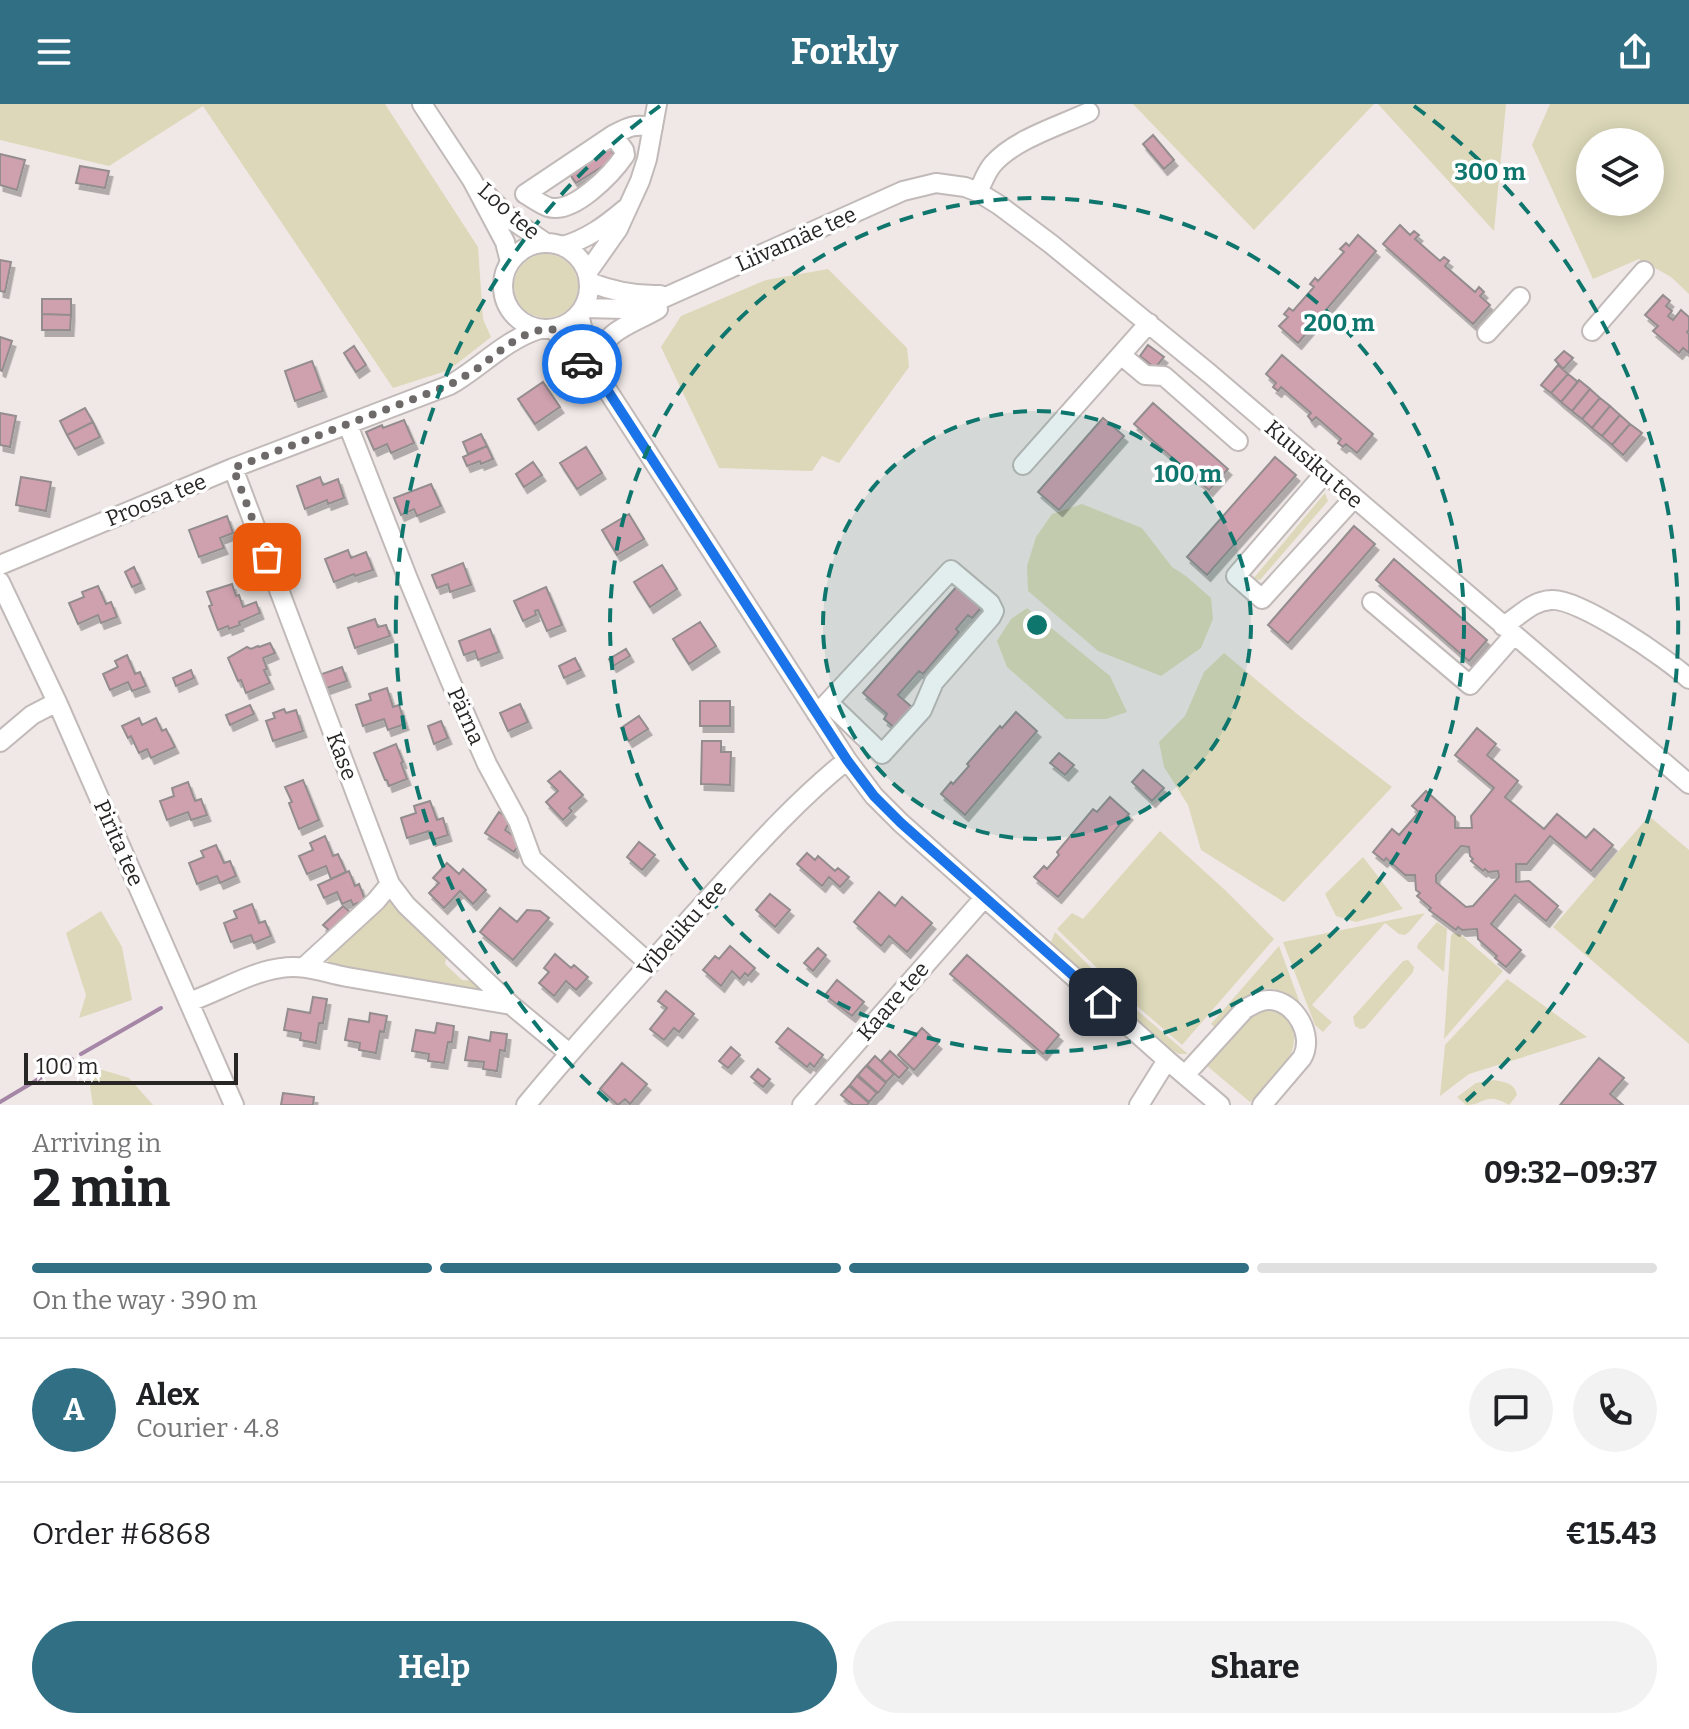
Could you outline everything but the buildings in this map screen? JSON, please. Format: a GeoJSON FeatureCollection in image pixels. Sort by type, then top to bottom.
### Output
{"type":"FeatureCollection","features":[{"type":"Feature","properties":{"kind":"street","name":"Loo tee"},"geometry":{"type":"LineString","coordinates":[[422,104],[472,180],[505,242],[510,262]]}},
{"type":"Feature","properties":{"kind":"street"},"geometry":{"type":"LineString","coordinates":[[546,329],[571,321],[587,300],[588,277],[597,256],[612,239],[640,181],[657,104]]}},
{"type":"Feature","properties":{"kind":"street"},"geometry":{"type":"LineString","coordinates":[[978,192],[995,162],[1016,145],[1089,112]]}},
{"type":"Feature","properties":{"kind":"street"},"geometry":{"type":"LineString","coordinates":[[613,135],[625,155],[590,192],[564,207],[549,208],[525,194],[613,135],[634,124],[653,127]]}},
{"type":"Feature","properties":{"kind":"street","name":"Loo tee"},"geometry":{"type":"LineString","coordinates":[[472,180],[512,220],[554,245]]}},
{"type":"Feature","properties":{"kind":"street","name":"Kuusiku tee"},"geometry":{"type":"LineString","coordinates":[[918,186],[952,184],[978,192],[1051,244],[1149,323],[1689,784]]}},
{"type":"Feature","properties":{"kind":"street","name":"Liivamäe tee"},"geometry":{"type":"LineString","coordinates":[[581,311],[637,308],[675,294],[918,186]]}},
{"type":"Feature","properties":{"kind":"street"},"geometry":{"type":"LineString","coordinates":[[627,207],[580,241],[526,248],[510,262],[503,279],[502,289],[508,307],[521,322],[562,337],[587,371],[604,385],[823,708],[847,760],[874,796],[984,898],[1220,1105]]}},
{"type":"Feature","properties":{"kind":"street"},"geometry":{"type":"LineString","coordinates":[[554,245],[578,257],[588,277]]}},
{"type":"Feature","properties":{"kind":"street"},"geometry":{"type":"LineString","coordinates":[[1592,331],[1644,271]]}},
{"type":"Feature","properties":{"kind":"street","name":"Liivamäe tee"},"geometry":{"type":"LineString","coordinates":[[588,277],[603,287],[634,295],[675,294]]}},
{"type":"Feature","properties":{"kind":"street"},"geometry":{"type":"LineString","coordinates":[[597,360],[608,338],[656,311],[675,294]]}},
{"type":"Feature","properties":{"kind":"street"},"geometry":{"type":"LineString","coordinates":[[1487,333],[1520,297]]}},
{"type":"Feature","properties":{"kind":"street"},"geometry":{"type":"LineString","coordinates":[[488,360],[502,333],[508,307]]}},
{"type":"Feature","properties":{"kind":"street"},"geometry":{"type":"LineString","coordinates":[[581,311],[604,385]]}},
{"type":"Feature","properties":{"kind":"street"},"geometry":{"type":"LineString","coordinates":[[1023,465],[1149,323]]}},
{"type":"Feature","properties":{"kind":"street","name":"Proosa tee"},"geometry":{"type":"LineString","coordinates":[[0,565],[233,468],[450,385],[522,336],[546,329]]}},
{"type":"Feature","properties":{"kind":"street"},"geometry":{"type":"LineString","coordinates":[[1121,355],[1145,375],[1164,376],[1238,441]]}},
{"type":"Feature","properties":{"kind":"street","name":"Pärna"},"geometry":{"type":"LineString","coordinates":[[348,425],[450,680],[487,764],[518,821],[532,859],[650,964]]}},
{"type":"Feature","properties":{"kind":"street","name":"Kase"},"geometry":{"type":"LineString","coordinates":[[233,468],[390,884],[406,905],[511,1005],[569,1053]]}},
{"type":"Feature","properties":{"kind":"street"},"geometry":{"type":"LineString","coordinates":[[1325,473],[1236,576],[1262,599],[1354,498]]}},
{"type":"Feature","properties":{"kind":"street"},"geometry":{"type":"LineString","coordinates":[[951,570],[990,603],[994,611],[991,617],[934,682],[922,710],[882,754],[823,708],[951,570]]}},
{"type":"Feature","properties":{"kind":"street","name":"Pirita tee"},"geometry":{"type":"LineString","coordinates":[[0,582],[57,702],[234,1105]]}},
{"type":"Feature","properties":{"kind":"street"},"geometry":{"type":"LineString","coordinates":[[1372,602],[1470,685],[1508,631],[1533,604],[1552,599],[1580,608],[1674,665],[1689,679]]}},
{"type":"Feature","properties":{"kind":"street"},"geometry":{"type":"LineString","coordinates":[[0,742],[32,715],[57,702]]}},
{"type":"Feature","properties":{"kind":"street","name":"Vibeliku tee"},"geometry":{"type":"LineString","coordinates":[[526,1105],[761,840],[816,785],[847,760]]}},
{"type":"Feature","properties":{"kind":"street"},"geometry":{"type":"LineString","coordinates":[[304,967],[376,901],[390,884]]}},
{"type":"Feature","properties":{"kind":"street","name":"Kaare tee"},"geometry":{"type":"LineString","coordinates":[[802,1105],[984,898]]}},
{"type":"Feature","properties":{"kind":"street"},"geometry":{"type":"LineString","coordinates":[[189,1002],[277,968],[304,967],[339,976],[511,1005]]}},
{"type":"Feature","properties":{"kind":"street"},"geometry":{"type":"LineString","coordinates":[[1185,1075],[1245,1009],[1257,1002],[1272,1000],[1283,1004],[1300,1019],[1307,1050],[1262,1105]]}},
{"type":"Feature","properties":{"kind":"street"},"geometry":{"type":"LineString","coordinates":[[1139,1105],[1167,1060]]}},
{"type":"Feature","properties":{"kind":"shaded area"},"geometry":{"type":"Polygon","coordinates":[[[0,104],[385,104],[478,247],[483,319],[491,337],[449,370],[393,388],[203,106],[109,166],[0,140],[0,104]]]}},
{"type":"Feature","properties":{"kind":"shaded area"},"geometry":{"type":"Polygon","coordinates":[[[1133,104],[1374,104],[1254,230],[1133,104]]]}},
{"type":"Feature","properties":{"kind":"shaded area"},"geometry":{"type":"Polygon","coordinates":[[[1378,104],[1506,104],[1494,231],[1378,104]]]}},
{"type":"Feature","properties":{"kind":"shaded area"},"geometry":{"type":"Polygon","coordinates":[[[1550,104],[1689,104],[1689,294],[1671,277],[1639,259],[1593,279],[1532,145],[1550,104]]]}},
{"type":"Feature","properties":{"kind":"shaded area"},"geometry":{"type":"Polygon","coordinates":[[[546,254],[564,260],[572,268],[578,286],[572,304],[564,312],[546,318],[528,312],[520,304],[514,286],[520,268],[528,260],[546,254]]]}},
{"type":"Feature","properties":{"kind":"shaded area"},"geometry":{"type":"Polygon","coordinates":[[[828,269],[907,348],[909,367],[839,463],[822,456],[812,471],[719,468],[661,347],[681,316],[766,280],[828,269]]]}},
{"type":"Feature","properties":{"kind":"shaded area"},"geometry":{"type":"Polygon","coordinates":[[[1325,493],[1328,501],[1260,580],[1253,579],[1325,493]]]}},
{"type":"Feature","properties":{"kind":"shaded area"},"geometry":{"type":"Polygon","coordinates":[[[1082,504],[1142,528],[1172,567],[1211,598],[1213,619],[1201,648],[1161,676],[1098,651],[1028,591],[1027,566],[1036,537],[1052,514],[1082,504]]]}},
{"type":"Feature","properties":{"kind":"shaded area"},"geometry":{"type":"Polygon","coordinates":[[[1027,608],[1110,676],[1127,712],[1106,719],[1066,719],[1007,667],[997,641],[1011,619],[1027,608]]]}},
{"type":"Feature","properties":{"kind":"shaded area"},"geometry":{"type":"Polygon","coordinates":[[[1224,653],[1392,787],[1284,902],[1201,850],[1188,805],[1164,767],[1159,742],[1185,716],[1204,672],[1224,653]]]}},
{"type":"Feature","properties":{"kind":"shaded area"},"geometry":{"type":"Polygon","coordinates":[[[1649,816],[1689,850],[1689,1044],[1553,927],[1649,816]]]}},
{"type":"Feature","properties":{"kind":"shaded area"},"geometry":{"type":"Polygon","coordinates":[[[1160,831],[1274,939],[1182,1045],[1057,929],[1072,913],[1083,919],[1160,831]]]}},
{"type":"Feature","properties":{"kind":"shaded area"},"geometry":{"type":"Polygon","coordinates":[[[1363,857],[1403,909],[1356,922],[1336,916],[1325,894],[1363,857]]]}},
{"type":"Feature","properties":{"kind":"shaded area"},"geometry":{"type":"Polygon","coordinates":[[[392,901],[447,953],[445,964],[462,980],[476,981],[481,988],[476,995],[329,966],[326,957],[384,904],[392,901]]]}},
{"type":"Feature","properties":{"kind":"shaded area"},"geometry":{"type":"Polygon","coordinates":[[[101,911],[122,947],[132,1000],[79,1018],[86,995],[66,933],[101,911]]]}},
{"type":"Feature","properties":{"kind":"shaded area"},"geometry":{"type":"Polygon","coordinates":[[[1425,913],[1405,935],[1385,923],[1312,1005],[1332,1022],[1323,1032],[1315,1025],[1283,942],[1425,913]]]}},
{"type":"Feature","properties":{"kind":"shaded area"},"geometry":{"type":"Polygon","coordinates":[[[1437,922],[1447,929],[1444,972],[1417,948],[1437,922]]]}},
{"type":"Feature","properties":{"kind":"shaded area"},"geometry":{"type":"Polygon","coordinates":[[[1055,932],[1117,993],[1188,1054],[1179,1054],[1170,1049],[1055,948],[1051,942],[1055,932]]]}},
{"type":"Feature","properties":{"kind":"shaded area"},"geometry":{"type":"Polygon","coordinates":[[[1453,933],[1461,935],[1503,971],[1444,1039],[1451,936],[1453,933]]]}},
{"type":"Feature","properties":{"kind":"shaded area"},"geometry":{"type":"Polygon","coordinates":[[[1279,946],[1301,1006],[1276,989],[1254,992],[1217,1029],[1211,1024],[1279,946]]]}},
{"type":"Feature","properties":{"kind":"shaded area"},"geometry":{"type":"Polygon","coordinates":[[[1408,960],[1414,967],[1413,972],[1365,1028],[1355,1026],[1353,1017],[1403,961],[1408,960]]]}},
{"type":"Feature","properties":{"kind":"shaded area"},"geometry":{"type":"Polygon","coordinates":[[[1507,979],[1587,1037],[1469,1074],[1440,1096],[1445,1045],[1507,979]]]}},
{"type":"Feature","properties":{"kind":"shaded area"},"geometry":{"type":"Polygon","coordinates":[[[1262,1011],[1277,1013],[1287,1020],[1294,1034],[1294,1045],[1284,1066],[1250,1102],[1206,1065],[1244,1023],[1262,1011]]]}},
{"type":"Feature","properties":{"kind":"shaded area"},"geometry":{"type":"Polygon","coordinates":[[[96,1068],[129,1078],[153,1105],[93,1105],[90,1087],[96,1068]]]}},
{"type":"Feature","properties":{"kind":"shaded area"},"geometry":{"type":"Polygon","coordinates":[[[1494,1080],[1508,1084],[1516,1091],[1517,1095],[1509,1105],[1490,1099],[1466,1105],[1457,1097],[1476,1083],[1494,1080]]]}},
{"type":"Feature","properties":{"kind":"waterway"},"geometry":{"type":"LineString","coordinates":[[81,1054],[161,1008]]}},
{"type":"Feature","properties":{"kind":"waterway"},"geometry":{"type":"LineString","coordinates":[[0,1102],[72,1059]]}},
{"type":"Feature","properties":{"kind":"way so far"},"geometry":{"type":"LineString","coordinates":[[267,557],[233,468],[450,385],[522,336],[540,329],[552,329],[562,337],[582,364]]}},
{"type":"Feature","properties":{"kind":"route"},"geometry":{"type":"LineString","coordinates":[[582,364],[604,385],[847,760],[874,796],[944,863],[1103,1002]]}}]}
